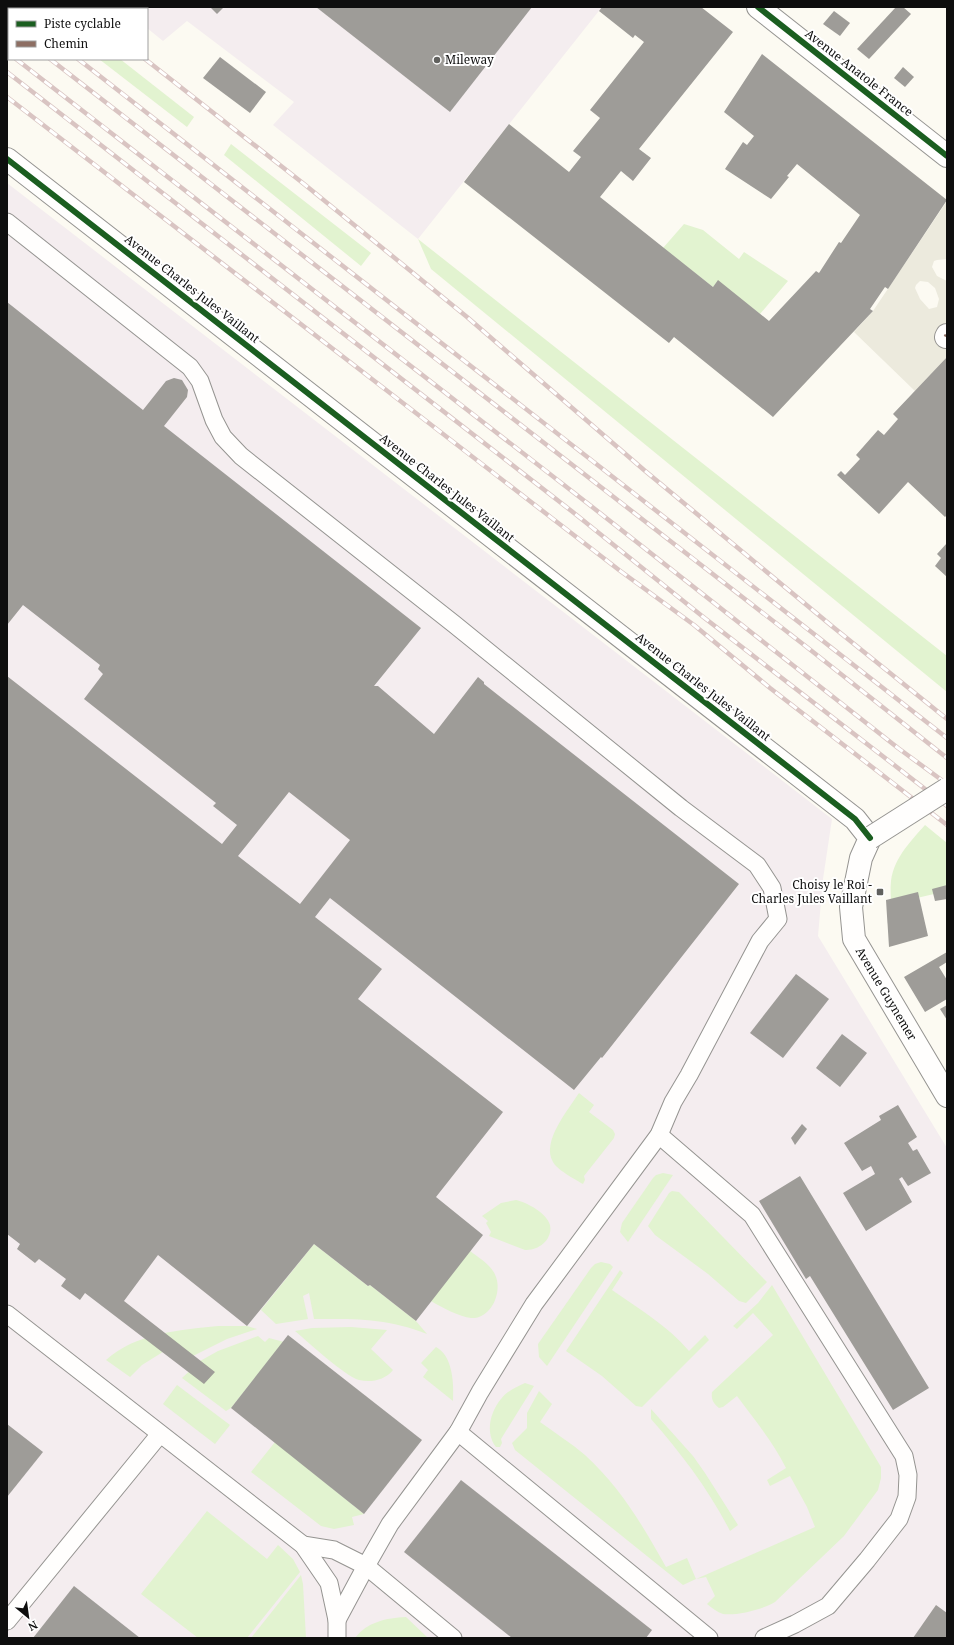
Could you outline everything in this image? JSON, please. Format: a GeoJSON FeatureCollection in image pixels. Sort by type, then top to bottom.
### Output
{"type":"FeatureCollection","features":[{"type":"Feature","properties":{"kind":"street","name":"Avenue Anatole France"},"geometry":{"type":"LineString","coordinates":[[758,7],[947,156]]}},
{"type":"Feature","properties":{"kind":"street","name":"Avenue Charles Jules Vaillant"},"geometry":{"type":"LineString","coordinates":[[7,159],[854,820],[870,838]]}},
{"type":"Feature","properties":{"kind":"street"},"geometry":{"type":"LineString","coordinates":[[870,838],[947,789]]}},
{"type":"Feature","properties":{"kind":"street","name":"Avenue Guynemer"},"geometry":{"type":"LineString","coordinates":[[870,838],[861,858],[851,907],[854,939],[947,1096]]}},
{"type":"Feature","properties":{"kind":"lane"},"geometry":{"type":"LineString","coordinates":[[7,222],[190,367],[200,381],[214,420],[223,437],[241,456],[454,624],[681,808],[757,866],[772,888],[778,919],[760,941],[689,1075],[673,1102],[659,1135],[534,1304],[480,1392],[458,1432],[390,1524],[338,1620]]}},
{"type":"Feature","properties":{"kind":"lane"},"geometry":{"type":"LineString","coordinates":[[659,1135],[752,1215],[904,1456],[908,1475],[907,1497],[899,1519],[828,1606],[795,1624],[764,1638]]}},
{"type":"Feature","properties":{"kind":"lane"},"geometry":{"type":"LineString","coordinates":[[7,1314],[303,1545],[329,1583],[338,1620],[337,1638]]}},
{"type":"Feature","properties":{"kind":"lane"},"geometry":{"type":"LineString","coordinates":[[458,1432],[710,1638]]}},
{"type":"Feature","properties":{"kind":"lane"},"geometry":{"type":"LineString","coordinates":[[7,1621],[160,1434]]}},
{"type":"Feature","properties":{"kind":"lane"},"geometry":{"type":"LineString","coordinates":[[303,1545],[334,1550],[366,1566],[453,1638]]}},
{"type":"Feature","properties":{"kind":"shaded area"},"geometry":{"type":"Polygon","coordinates":[[[120,7],[602,7],[418,239],[273,125],[294,102],[187,21],[163,41],[148,29],[148,8],[120,7]]]}},
{"type":"Feature","properties":{"kind":"shaded area"},"geometry":{"type":"Polygon","coordinates":[[[7,183],[832,819],[823,879],[818,936],[947,1148],[947,1638],[7,1638],[7,183]]]}},
{"type":"Feature","properties":{"kind":"shaded area"},"geometry":{"type":"Polygon","coordinates":[[[947,201],[947,259],[934,261],[932,267],[937,276],[947,281],[947,357],[915,391],[854,332],[873,311],[947,201]],[[920,281],[915,288],[920,299],[929,309],[937,307],[939,299],[935,288],[928,282],[920,281]]]}},
{"type":"Feature","properties":{"kind":"green space"},"geometry":{"type":"Polygon","coordinates":[[[100,60],[121,60],[194,117],[187,127],[100,60]]]}},
{"type":"Feature","properties":{"kind":"green space"},"geometry":{"type":"Polygon","coordinates":[[[231,144],[371,253],[361,266],[224,155],[231,144]]]}},
{"type":"Feature","properties":{"kind":"green space"},"geometry":{"type":"Polygon","coordinates":[[[684,224],[703,230],[739,259],[744,252],[788,281],[760,314],[718,281],[713,287],[663,248],[684,224]]]}},
{"type":"Feature","properties":{"kind":"green space"},"geometry":{"type":"Polygon","coordinates":[[[418,239],[947,656],[947,692],[431,269],[418,239]]]}},
{"type":"Feature","properties":{"kind":"green space"},"geometry":{"type":"Polygon","coordinates":[[[925,825],[947,843],[947,891],[891,904],[891,881],[895,865],[925,825]]]}},
{"type":"Feature","properties":{"kind":"green space"},"geometry":{"type":"Polygon","coordinates":[[[579,1093],[594,1105],[589,1112],[613,1130],[615,1134],[614,1138],[584,1176],[585,1180],[583,1184],[558,1168],[553,1162],[550,1154],[550,1145],[557,1126],[579,1093]]]}},
{"type":"Feature","properties":{"kind":"green space"},"geometry":{"type":"Polygon","coordinates":[[[663,1173],[673,1175],[628,1242],[620,1232],[622,1223],[653,1178],[656,1175],[663,1173]]]}},
{"type":"Feature","properties":{"kind":"green space"},"geometry":{"type":"Polygon","coordinates":[[[672,1191],[679,1192],[767,1282],[746,1303],[739,1301],[708,1274],[655,1235],[648,1226],[669,1193],[672,1191]]]}},
{"type":"Feature","properties":{"kind":"green space"},"geometry":{"type":"Polygon","coordinates":[[[516,1200],[541,1212],[550,1225],[549,1235],[544,1243],[530,1250],[525,1250],[489,1236],[491,1232],[486,1223],[488,1221],[482,1216],[501,1203],[516,1200]]]}},
{"type":"Feature","properties":{"kind":"green space"},"geometry":{"type":"Polygon","coordinates":[[[314,1244],[416,1321],[427,1334],[398,1325],[371,1320],[314,1319],[309,1293],[303,1296],[308,1319],[276,1324],[261,1310],[314,1244]]]}},
{"type":"Feature","properties":{"kind":"green space"},"geometry":{"type":"Polygon","coordinates":[[[470,1251],[492,1269],[497,1283],[496,1297],[489,1310],[478,1317],[471,1318],[456,1314],[431,1301],[470,1251]]]}},
{"type":"Feature","properties":{"kind":"green space"},"geometry":{"type":"Polygon","coordinates":[[[601,1262],[610,1264],[613,1267],[547,1366],[539,1357],[538,1344],[591,1268],[595,1264],[601,1262]]]}},
{"type":"Feature","properties":{"kind":"green space"},"geometry":{"type":"Polygon","coordinates":[[[620,1270],[623,1273],[612,1290],[663,1326],[689,1351],[705,1335],[709,1340],[642,1407],[636,1406],[602,1376],[566,1351],[620,1270]]]}},
{"type":"Feature","properties":{"kind":"green space"},"geometry":{"type":"Polygon","coordinates":[[[772,1285],[881,1467],[881,1478],[878,1490],[844,1536],[775,1602],[770,1605],[742,1613],[723,1614],[707,1604],[715,1596],[706,1577],[696,1579],[815,1527],[807,1507],[790,1476],[770,1486],[767,1480],[786,1468],[757,1422],[737,1396],[723,1407],[719,1408],[712,1399],[712,1392],[773,1335],[753,1313],[737,1329],[733,1326],[758,1303],[772,1285]]]}},
{"type":"Feature","properties":{"kind":"green space"},"geometry":{"type":"Polygon","coordinates":[[[218,1326],[247,1326],[257,1329],[227,1339],[187,1359],[166,1350],[142,1365],[130,1377],[106,1360],[118,1351],[144,1338],[173,1331],[218,1326]]]}},
{"type":"Feature","properties":{"kind":"green space"},"geometry":{"type":"Polygon","coordinates":[[[351,1327],[387,1330],[371,1349],[393,1370],[390,1373],[378,1380],[359,1380],[336,1366],[295,1331],[312,1328],[351,1327]]]}},
{"type":"Feature","properties":{"kind":"green space"},"geometry":{"type":"Polygon","coordinates":[[[258,1336],[265,1342],[269,1338],[284,1342],[231,1408],[226,1411],[182,1378],[200,1361],[218,1351],[258,1336]]]}},
{"type":"Feature","properties":{"kind":"green space"},"geometry":{"type":"Polygon","coordinates":[[[436,1347],[442,1351],[449,1364],[453,1379],[453,1401],[423,1377],[428,1370],[421,1363],[436,1347]]]}},
{"type":"Feature","properties":{"kind":"green space"},"geometry":{"type":"Polygon","coordinates":[[[525,1383],[534,1386],[501,1439],[502,1443],[500,1447],[496,1447],[490,1429],[490,1423],[494,1410],[503,1396],[525,1383]]]}},
{"type":"Feature","properties":{"kind":"green space"},"geometry":{"type":"Polygon","coordinates":[[[177,1385],[230,1425],[215,1444],[163,1404],[177,1385]]]}},
{"type":"Feature","properties":{"kind":"green space"},"geometry":{"type":"Polygon","coordinates":[[[539,1391],[552,1404],[540,1422],[585,1455],[610,1481],[640,1522],[666,1567],[687,1558],[696,1579],[683,1585],[515,1450],[512,1443],[527,1428],[527,1413],[539,1391]]]}},
{"type":"Feature","properties":{"kind":"green space"},"geometry":{"type":"Polygon","coordinates":[[[651,1409],[693,1456],[705,1473],[738,1525],[730,1531],[694,1472],[651,1419],[651,1409]]]}},
{"type":"Feature","properties":{"kind":"green space"},"geometry":{"type":"Polygon","coordinates":[[[275,1442],[364,1514],[352,1517],[354,1525],[334,1529],[321,1526],[251,1472],[275,1442]]]}},
{"type":"Feature","properties":{"kind":"green space"},"geometry":{"type":"Polygon","coordinates":[[[207,1511],[267,1559],[278,1545],[293,1559],[300,1572],[247,1638],[198,1638],[141,1594],[207,1511]]]}},
{"type":"Feature","properties":{"kind":"green space"},"geometry":{"type":"Polygon","coordinates":[[[301,1575],[303,1584],[306,1638],[251,1638],[301,1575]]]}},
{"type":"Feature","properties":{"kind":"green space"},"geometry":{"type":"Polygon","coordinates":[[[406,1617],[428,1638],[355,1638],[365,1628],[378,1622],[391,1618],[406,1617]]]}},
{"type":"Feature","properties":{"kind":"building"},"geometry":{"type":"Polygon","coordinates":[[[210,7],[224,7],[217,14],[210,7]]]}},
{"type":"Feature","properties":{"kind":"building","name":"Mileway"},"geometry":{"type":"Polygon","coordinates":[[[316,7],[532,7],[450,112],[316,7]]]}},
{"type":"Feature","properties":{"kind":"building"},"geometry":{"type":"Polygon","coordinates":[[[602,7],[701,7],[733,32],[639,149],[651,158],[633,181],[621,171],[600,197],[713,287],[718,280],[769,321],[816,271],[819,273],[839,242],[841,243],[860,215],[797,164],[787,176],[789,177],[771,199],[725,169],[743,142],[747,145],[754,136],[724,112],[762,54],[947,200],[888,289],[885,287],[870,309],[873,311],[773,417],[674,337],[669,343],[464,182],[509,124],[569,172],[581,157],[573,151],[600,118],[590,110],[644,42],[635,35],[633,38],[599,11],[602,7]]]}},
{"type":"Feature","properties":{"kind":"building"},"geometry":{"type":"Polygon","coordinates":[[[896,7],[903,7],[911,14],[869,59],[857,49],[896,7]]]}},
{"type":"Feature","properties":{"kind":"building"},"geometry":{"type":"Polygon","coordinates":[[[834,11],[850,23],[840,36],[823,24],[834,11]]]}},
{"type":"Feature","properties":{"kind":"building"},"geometry":{"type":"Polygon","coordinates":[[[220,57],[266,92],[250,113],[203,78],[220,57]]]}},
{"type":"Feature","properties":{"kind":"building"},"geometry":{"type":"Polygon","coordinates":[[[903,67],[914,77],[905,87],[894,78],[903,67]]]}},
{"type":"Feature","properties":{"kind":"building"},"geometry":{"type":"Polygon","coordinates":[[[7,302],[143,410],[166,381],[174,378],[182,380],[188,390],[187,397],[164,426],[421,628],[374,686],[378,686],[434,734],[478,677],[484,682],[484,684],[739,884],[602,1058],[601,1057],[574,1090],[330,898],[315,917],[382,969],[358,999],[503,1112],[436,1197],[483,1235],[416,1321],[314,1244],[247,1326],[158,1255],[124,1301],[215,1372],[204,1384],[85,1293],[80,1300],[61,1286],[66,1279],[39,1259],[35,1263],[17,1249],[20,1244],[7,1234],[7,676],[222,844],[237,825],[213,806],[216,803],[84,699],[103,674],[98,669],[100,665],[23,605],[7,625],[7,302]],[[289,792],[238,856],[300,904],[350,840],[289,792]]]}},
{"type":"Feature","properties":{"kind":"building"},"geometry":{"type":"Polygon","coordinates":[[[947,357],[947,515],[945,517],[908,482],[879,514],[837,475],[841,471],[845,475],[860,459],[856,455],[878,430],[884,435],[898,419],[893,414],[947,357]]]}},
{"type":"Feature","properties":{"kind":"building"},"geometry":{"type":"Polygon","coordinates":[[[947,543],[947,577],[935,566],[941,558],[937,554],[947,543]]]}},
{"type":"Feature","properties":{"kind":"building"},"geometry":{"type":"Polygon","coordinates":[[[947,885],[947,899],[935,901],[932,889],[947,885]]]}},
{"type":"Feature","properties":{"kind":"building"},"geometry":{"type":"Polygon","coordinates":[[[918,892],[928,936],[889,947],[886,900],[918,892]]]}},
{"type":"Feature","properties":{"kind":"building"},"geometry":{"type":"Polygon","coordinates":[[[947,952],[947,962],[939,967],[947,980],[947,999],[925,1012],[904,977],[947,952]]]}},
{"type":"Feature","properties":{"kind":"building"},"geometry":{"type":"Polygon","coordinates":[[[796,974],[829,999],[783,1058],[750,1033],[796,974]]]}},
{"type":"Feature","properties":{"kind":"building"},"geometry":{"type":"Polygon","coordinates":[[[947,1005],[947,1020],[940,1009],[947,1005]]]}},
{"type":"Feature","properties":{"kind":"building"},"geometry":{"type":"Polygon","coordinates":[[[842,1034],[867,1053],[840,1087],[816,1068],[842,1034]]]}},
{"type":"Feature","properties":{"kind":"building"},"geometry":{"type":"Polygon","coordinates":[[[898,1105],[917,1137],[908,1143],[913,1151],[917,1149],[931,1173],[908,1186],[902,1177],[899,1179],[912,1202],[866,1231],[843,1193],[875,1174],[871,1166],[862,1171],[844,1143],[881,1120],[879,1116],[898,1105]]]}},
{"type":"Feature","properties":{"kind":"building"},"geometry":{"type":"Polygon","coordinates":[[[802,1124],[807,1129],[795,1145],[791,1138],[802,1124]]]}},
{"type":"Feature","properties":{"kind":"building"},"geometry":{"type":"Polygon","coordinates":[[[800,1176],[929,1388],[893,1410],[810,1276],[806,1279],[759,1201],[800,1176]]]}},
{"type":"Feature","properties":{"kind":"building"},"geometry":{"type":"Polygon","coordinates":[[[288,1335],[422,1440],[364,1514],[231,1408],[288,1335]]]}},
{"type":"Feature","properties":{"kind":"building"},"geometry":{"type":"Polygon","coordinates":[[[7,1424],[43,1452],[7,1497],[7,1424]]]}},
{"type":"Feature","properties":{"kind":"building"},"geometry":{"type":"Polygon","coordinates":[[[461,1480],[652,1630],[646,1638],[512,1638],[404,1552],[461,1480]]]}},
{"type":"Feature","properties":{"kind":"building"},"geometry":{"type":"Polygon","coordinates":[[[74,1586],[140,1638],[33,1638],[74,1586]]]}},
{"type":"Feature","properties":{"kind":"building"},"geometry":{"type":"Polygon","coordinates":[[[936,1605],[947,1613],[947,1638],[913,1638],[936,1605]]]}},
{"type":"Feature","properties":{"kind":"railway"},"geometry":{"type":"LineString","coordinates":[[17,60],[591,506],[898,748],[947,784]]}},
{"type":"Feature","properties":{"kind":"railway"},"geometry":{"type":"LineString","coordinates":[[51,60],[808,648],[947,758]]}},
{"type":"Feature","properties":{"kind":"railway"},"geometry":{"type":"LineString","coordinates":[[79,60],[947,738]]}},
{"type":"Feature","properties":{"kind":"railway"},"geometry":{"type":"LineString","coordinates":[[146,60],[304,184],[467,317],[644,470],[833,627],[947,719]]}},
{"type":"Feature","properties":{"kind":"railway"},"geometry":{"type":"LineString","coordinates":[[7,72],[574,513],[702,616],[947,806]]}},
{"type":"Feature","properties":{"kind":"railway"},"geometry":{"type":"LineString","coordinates":[[7,97],[619,570],[694,625],[770,688],[947,825]]}},
{"type":"Feature","properties":{"kind":"cycle path"},"geometry":{"type":"LineString","coordinates":[[758,7],[947,156]]}},
{"type":"Feature","properties":{"kind":"cycle path"},"geometry":{"type":"LineString","coordinates":[[7,159],[855,819],[870,838]]}},
{"type":"Feature","properties":{"kind":"place","name":"Mileway"},"geometry":{"type":"Point","coordinates":[437,60]}},
{"type":"Feature","properties":{"kind":"place","name":"Choisy le Roi - Charles Jules Vaillant"},"geometry":{"type":"Point","coordinates":[880,892]}}]}
